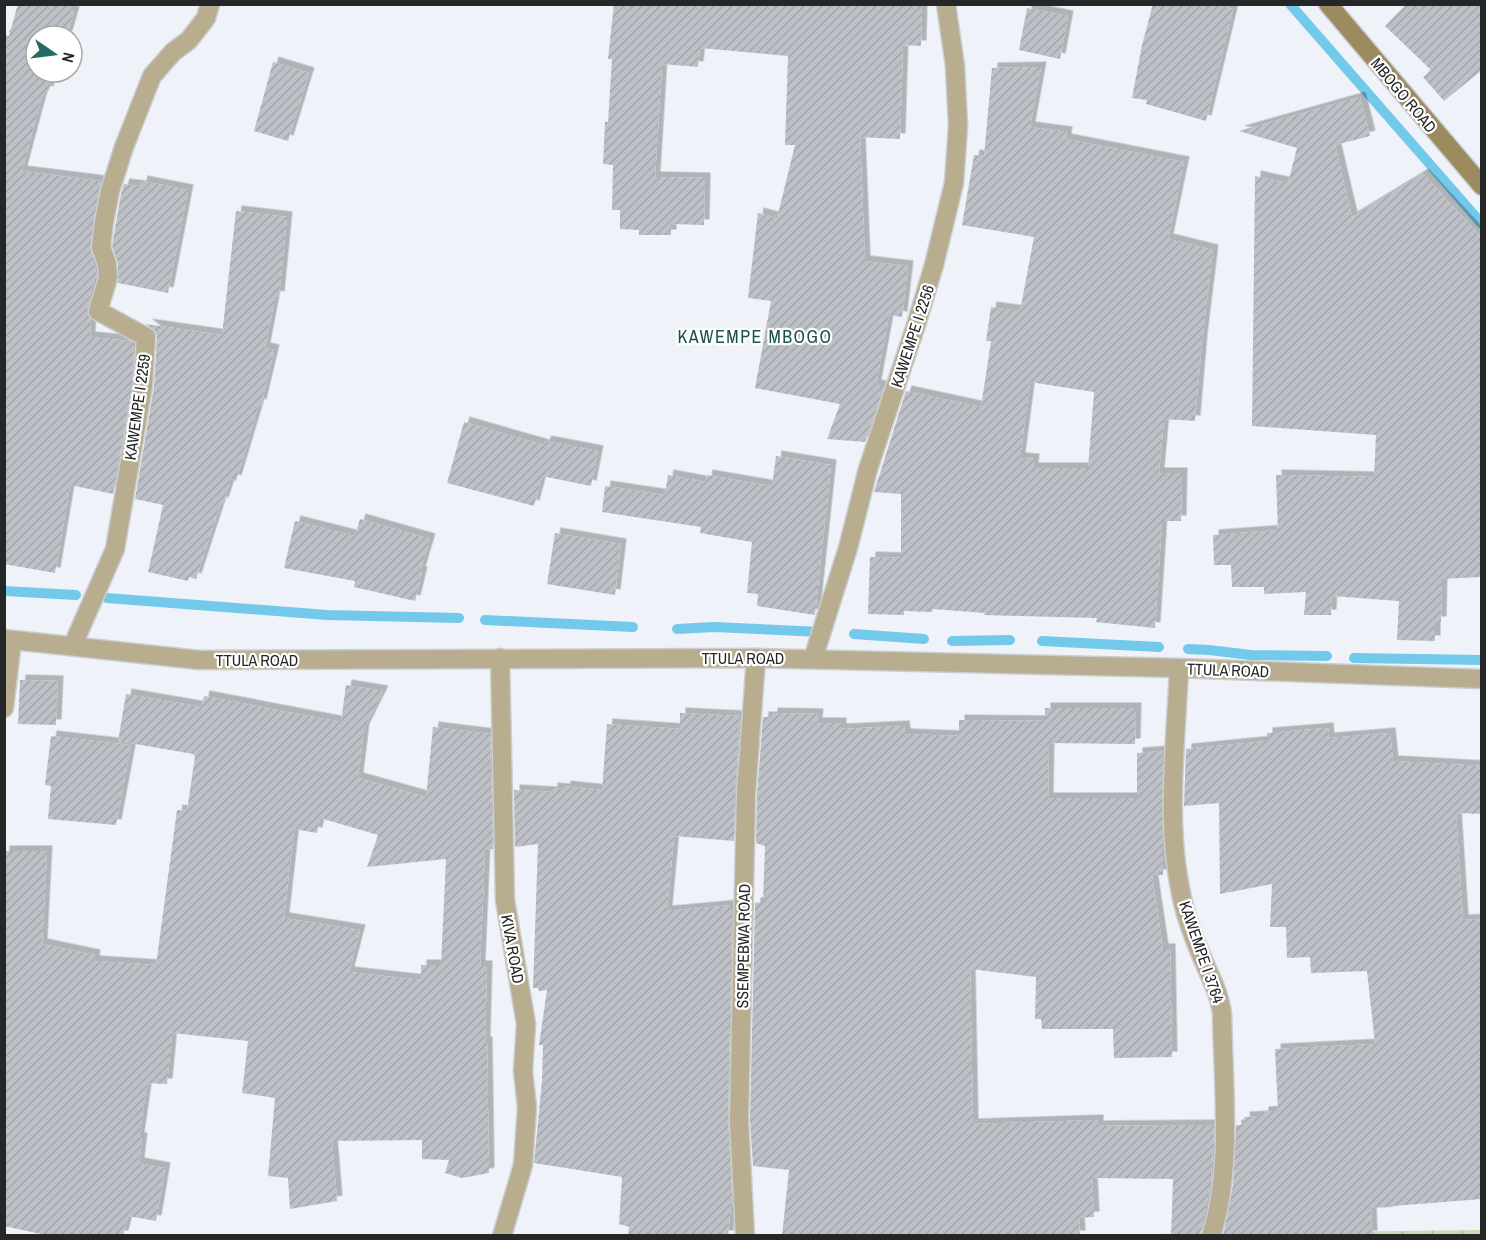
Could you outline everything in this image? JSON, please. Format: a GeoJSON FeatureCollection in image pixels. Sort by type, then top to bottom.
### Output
{"type":"FeatureCollection","features":[{"type":"Feature","properties":{"kind":"street","name":"KAWEMPE I 2259"},"geometry":{"type":"LineString","coordinates":[[73,645],[115,549],[143,386],[146,337],[98,311],[108,278],[107,264],[101,247],[110,191],[124,147],[152,76],[172,52],[189,40],[206,18],[210,4]]}},
{"type":"Feature","properties":{"kind":"street","name":"KAWEMPE I 2256"},"geometry":{"type":"LineString","coordinates":[[813,659],[848,548],[868,470],[934,265],[954,183],[958,126],[955,66],[946,4]]}},
{"type":"Feature","properties":{"kind":"street","name":"MBOGO ROAD"},"geometry":{"type":"LineString","coordinates":[[1328,4],[1482,186]]}},
{"type":"Feature","properties":{"kind":"street","name":"TTULA ROAD"},"geometry":{"type":"LineString","coordinates":[[8,640],[200,660],[756,658],[1179,668],[1482,679]]}},
{"type":"Feature","properties":{"kind":"street"},"geometry":{"type":"LineString","coordinates":[[4,708],[8,640]]}},
{"type":"Feature","properties":{"kind":"street","name":"KIVA ROAD"},"geometry":{"type":"LineString","coordinates":[[500,658],[505,900],[526,1024],[523,1071],[528,1107],[523,1165],[502,1236]]}},
{"type":"Feature","properties":{"kind":"street","name":"SSEMPEBWA ROAD"},"geometry":{"type":"LineString","coordinates":[[745,1236],[739,1120],[747,794],[756,658]]}},
{"type":"Feature","properties":{"kind":"street","name":"KAWEMPE I 3764"},"geometry":{"type":"LineString","coordinates":[[1179,668],[1174,840],[1180,888],[1204,962],[1219,994],[1222,1014],[1225,1160],[1222,1188],[1211,1236]]}},
{"type":"Feature","properties":{"kind":"green space"},"geometry":{"type":"Polygon","coordinates":[[[1482,1230],[1481,1236],[1076,1236],[1078,1235],[1482,1230]]]}},
{"type":"Feature","properties":{"kind":"building"},"geometry":{"type":"Polygon","coordinates":[[[18,4],[72,4],[70,11],[74,12],[70,24],[24,24],[24,84],[50,84],[48,92],[45,91],[41,100],[22,171],[101,181],[90,246],[97,277],[94,279],[87,308],[91,320],[90,337],[134,343],[132,385],[113,494],[70,485],[55,573],[4,564],[4,35],[9,36],[18,4]]]}},
{"type":"Feature","properties":{"kind":"building"},"geometry":{"type":"Polygon","coordinates":[[[614,4],[922,4],[921,46],[903,45],[900,139],[860,137],[865,261],[908,266],[902,317],[889,315],[876,385],[884,387],[865,442],[827,439],[840,404],[755,388],[771,301],[748,298],[758,213],[777,218],[795,145],[785,145],[788,56],[700,48],[698,67],[662,64],[655,177],[705,178],[704,225],[671,224],[671,235],[639,235],[639,230],[620,229],[620,210],[612,210],[613,165],[603,164],[612,59],[608,59],[614,4]]]}},
{"type":"Feature","properties":{"kind":"building"},"geometry":{"type":"Polygon","coordinates":[[[1153,4],[1218,4],[1233,9],[1206,121],[1146,104],[1147,100],[1132,98],[1153,4]]]}},
{"type":"Feature","properties":{"kind":"building"},"geometry":{"type":"Polygon","coordinates":[[[1407,4],[1482,4],[1482,70],[1444,101],[1423,77],[1431,70],[1385,26],[1407,4]]]}},
{"type":"Feature","properties":{"kind":"building"},"geometry":{"type":"Polygon","coordinates":[[[1027,8],[1068,16],[1060,59],[1019,50],[1027,8]]]}},
{"type":"Feature","properties":{"kind":"building"},"geometry":{"type":"Polygon","coordinates":[[[273,62],[309,73],[288,141],[254,131],[273,62]]]}},
{"type":"Feature","properties":{"kind":"building"},"geometry":{"type":"Polygon","coordinates":[[[1041,67],[1030,127],[1067,132],[1066,139],[1184,162],[1168,239],[1213,250],[1195,421],[1164,419],[1159,473],[1182,473],[1181,521],[1162,521],[1155,628],[1096,622],[1097,618],[984,615],[985,613],[933,609],[932,612],[904,611],[904,615],[868,614],[870,557],[901,558],[901,494],[874,492],[906,391],[981,407],[991,341],[986,341],[991,307],[1020,311],[1034,237],[962,225],[974,155],[984,156],[992,68],[1041,67]],[[1030,382],[1020,458],[1034,459],[1033,468],[1088,468],[1094,392],[1030,382]]]}},
{"type":"Feature","properties":{"kind":"building"},"geometry":{"type":"Polygon","coordinates":[[[1360,97],[1370,136],[1335,145],[1352,217],[1423,174],[1482,238],[1482,577],[1442,579],[1441,622],[1435,622],[1435,641],[1397,640],[1399,601],[1332,596],[1331,615],[1304,615],[1306,592],[1264,594],[1264,587],[1232,587],[1231,565],[1214,565],[1213,535],[1278,530],[1276,475],[1374,477],[1376,435],[1252,426],[1255,176],[1288,183],[1297,148],[1239,131],[1360,97]]]}},
{"type":"Feature","properties":{"kind":"building"},"geometry":{"type":"Polygon","coordinates":[[[142,181],[188,190],[168,293],[118,283],[118,263],[112,246],[121,194],[124,184],[141,186],[142,181]]]}},
{"type":"Feature","properties":{"kind":"building"},"geometry":{"type":"Polygon","coordinates":[[[236,211],[287,217],[279,297],[275,296],[265,348],[274,350],[261,405],[259,404],[236,481],[231,479],[223,503],[221,502],[196,579],[189,577],[188,581],[148,572],[163,505],[135,499],[154,387],[157,337],[155,331],[146,324],[222,335],[236,211]]]}},
{"type":"Feature","properties":{"kind":"building"},"geometry":{"type":"Polygon","coordinates":[[[464,422],[544,445],[546,441],[598,451],[591,486],[542,476],[534,506],[447,483],[464,422]]]}},
{"type":"Feature","properties":{"kind":"building"},"geometry":{"type":"Polygon","coordinates":[[[776,456],[831,465],[815,615],[757,606],[758,594],[747,593],[752,542],[700,533],[701,527],[602,512],[605,486],[665,495],[668,475],[706,482],[707,475],[772,486],[776,456]]]}},
{"type":"Feature","properties":{"kind":"building"},"geometry":{"type":"Polygon","coordinates":[[[360,519],[430,539],[420,572],[422,572],[415,601],[354,587],[355,581],[284,568],[295,521],[355,536],[360,519]]]}},
{"type":"Feature","properties":{"kind":"building"},"geometry":{"type":"Polygon","coordinates":[[[555,533],[621,544],[615,595],[547,584],[555,533]]]}},
{"type":"Feature","properties":{"kind":"building"},"geometry":{"type":"Polygon","coordinates":[[[20,680],[58,681],[56,725],[18,724],[20,680]]]}},
{"type":"Feature","properties":{"kind":"building"},"geometry":{"type":"Polygon","coordinates":[[[346,685],[383,691],[364,729],[358,778],[426,797],[433,727],[490,734],[493,849],[485,850],[480,966],[487,966],[485,1042],[487,1042],[489,1173],[462,1178],[445,1173],[449,1160],[422,1159],[422,1140],[332,1141],[337,1201],[290,1209],[288,1178],[268,1176],[275,1098],[242,1093],[248,1041],[172,1033],[167,1084],[147,1083],[139,1138],[142,1138],[139,1163],[165,1168],[156,1221],[128,1216],[123,1236],[50,1236],[4,1226],[4,851],[47,851],[42,944],[95,955],[94,961],[156,965],[177,810],[187,811],[195,756],[118,741],[126,694],[202,707],[204,696],[341,722],[346,685]],[[320,818],[317,833],[294,829],[284,918],[360,930],[349,972],[421,980],[421,965],[441,965],[446,859],[367,867],[378,835],[320,818]]]}},
{"type":"Feature","properties":{"kind":"building"},"geometry":{"type":"Polygon","coordinates":[[[1045,708],[1136,708],[1135,744],[1049,743],[1048,798],[1137,798],[1137,753],[1163,751],[1163,875],[1152,875],[1163,949],[1170,949],[1172,1057],[1114,1058],[1113,1029],[1042,1029],[1041,1019],[1035,1019],[1036,977],[970,969],[973,1124],[1098,1120],[1098,1126],[1214,1125],[1211,1182],[1200,1236],[1171,1236],[1173,1179],[1092,1178],[1094,1217],[1079,1218],[1080,1236],[782,1236],[789,1170],[753,1166],[750,1120],[755,903],[763,902],[765,846],[756,843],[763,717],[772,717],[772,713],[818,714],[817,723],[841,723],[841,729],[904,726],[905,734],[959,736],[959,720],[1045,721],[1045,708]]]}},
{"type":"Feature","properties":{"kind":"building"},"geometry":{"type":"Polygon","coordinates":[[[680,713],[740,716],[734,841],[674,836],[667,911],[732,905],[728,1120],[732,1196],[728,1236],[628,1236],[629,1227],[619,1224],[622,1177],[534,1163],[542,1081],[543,1045],[539,1045],[547,990],[539,991],[538,988],[533,988],[538,844],[515,847],[514,790],[552,792],[552,788],[565,789],[565,786],[602,790],[607,724],[680,729],[680,713]]]}},
{"type":"Feature","properties":{"kind":"building"},"geometry":{"type":"Polygon","coordinates":[[[1328,728],[1329,738],[1390,733],[1393,761],[1482,766],[1482,814],[1456,813],[1463,920],[1482,919],[1482,1199],[1371,1208],[1372,1236],[1223,1236],[1233,1185],[1236,1125],[1245,1125],[1244,1117],[1263,1116],[1263,1112],[1278,1111],[1275,1049],[1375,1044],[1367,971],[1311,973],[1310,957],[1287,958],[1286,927],[1270,927],[1272,884],[1220,894],[1219,803],[1184,806],[1186,749],[1267,741],[1267,733],[1328,728]]]}},
{"type":"Feature","properties":{"kind":"building"},"geometry":{"type":"Polygon","coordinates":[[[51,736],[131,745],[116,825],[48,819],[51,786],[45,785],[51,736]]]}},
{"type":"Feature","properties":{"kind":"waterway"},"geometry":{"type":"LineString","coordinates":[[1290,4],[1482,224]]}},
{"type":"Feature","properties":{"kind":"waterway"},"geometry":{"type":"LineString","coordinates":[[4,591],[76,595]]}},
{"type":"Feature","properties":{"kind":"waterway"},"geometry":{"type":"LineString","coordinates":[[107,598],[327,615],[459,618]]}},
{"type":"Feature","properties":{"kind":"waterway"},"geometry":{"type":"LineString","coordinates":[[485,620],[633,627]]}},
{"type":"Feature","properties":{"kind":"waterway"},"geometry":{"type":"LineString","coordinates":[[677,629],[714,627],[821,632]]}},
{"type":"Feature","properties":{"kind":"waterway"},"geometry":{"type":"LineString","coordinates":[[854,634],[924,639]]}},
{"type":"Feature","properties":{"kind":"waterway"},"geometry":{"type":"LineString","coordinates":[[952,641],[1010,640]]}},
{"type":"Feature","properties":{"kind":"waterway"},"geometry":{"type":"LineString","coordinates":[[1042,641],[1159,647]]}},
{"type":"Feature","properties":{"kind":"waterway"},"geometry":{"type":"LineString","coordinates":[[1188,649],[1251,655],[1327,656]]}},
{"type":"Feature","properties":{"kind":"waterway"},"geometry":{"type":"LineString","coordinates":[[1354,658],[1482,660]]}},
{"type":"Feature","properties":{"kind":"district","name":"KAWEMPE MBOGO"},"geometry":{"type":"Point","coordinates":[755,336]}}]}
